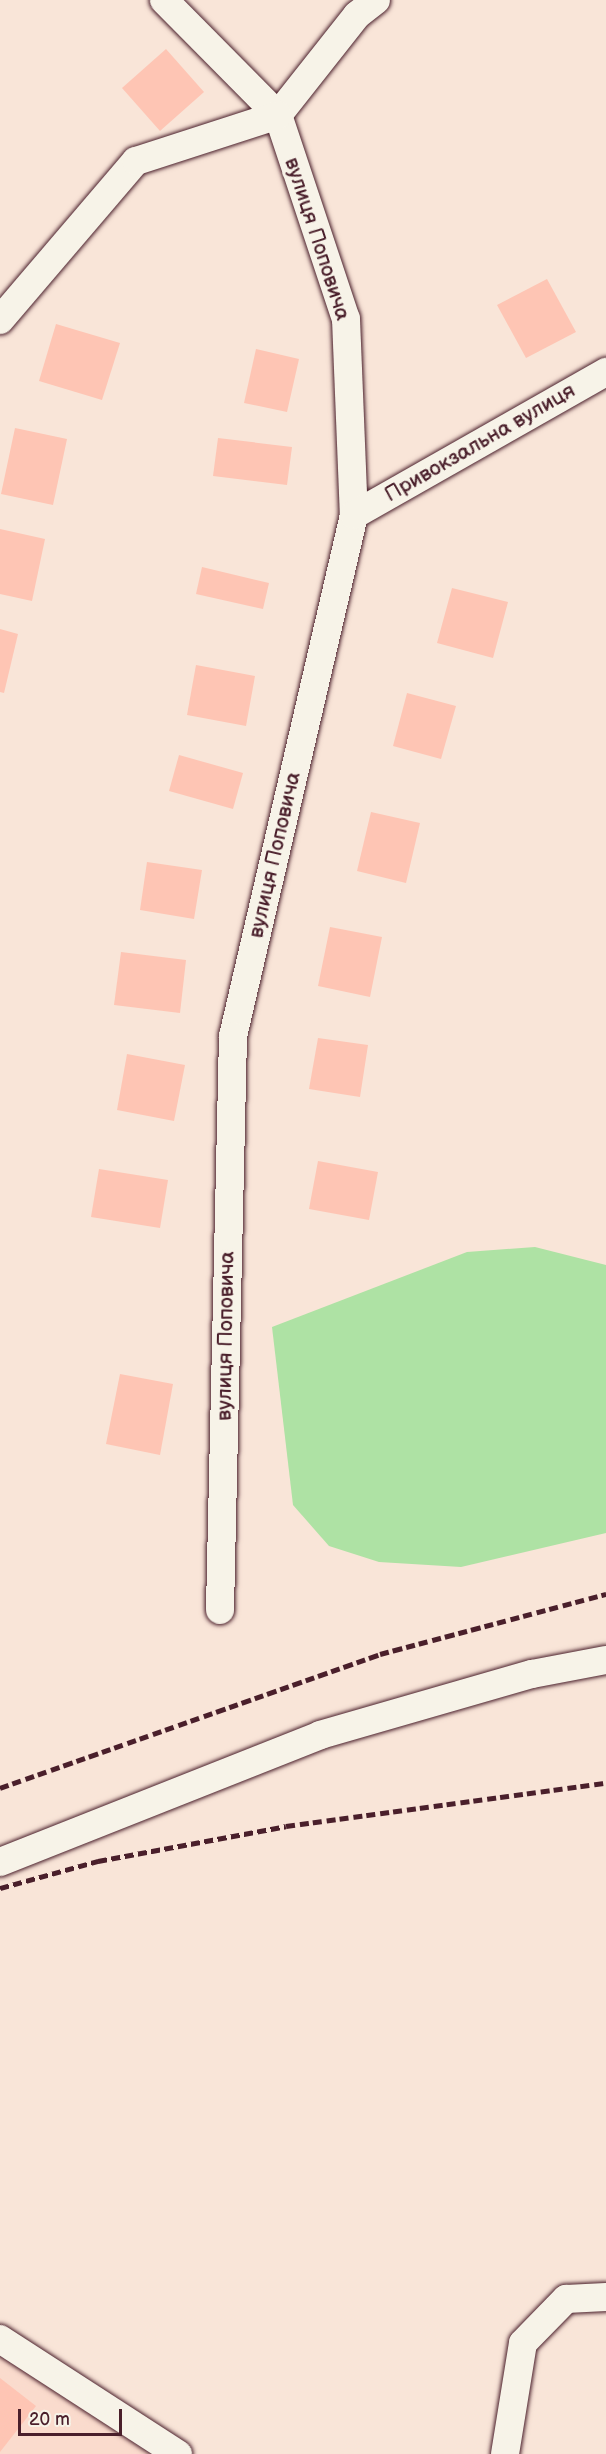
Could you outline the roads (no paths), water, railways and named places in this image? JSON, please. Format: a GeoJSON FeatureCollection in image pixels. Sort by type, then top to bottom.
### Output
{"type":"FeatureCollection","features":[{"type":"Feature","properties":{"kind":"street","name":"вулиця Поповича"},"geometry":{"type":"LineString","coordinates":[[164,0],[278,115],[346,319],[354,515],[233,1036],[220,1610]]}},
{"type":"Feature","properties":{"kind":"street"},"geometry":{"type":"LineString","coordinates":[[0,320],[136,161],[278,115],[357,15],[376,0]]}},
{"type":"Feature","properties":{"kind":"street","name":"Привокзальна вулиця"},"geometry":{"type":"LineString","coordinates":[[354,515],[606,372]]}},
{"type":"Feature","properties":{"kind":"street"},"geometry":{"type":"LineString","coordinates":[[0,1862],[320,1735],[532,1674],[606,1660]]}},
{"type":"Feature","properties":{"kind":"street"},"geometry":{"type":"LineString","coordinates":[[505,2454],[524,2343],[566,2300],[606,2297]]}},
{"type":"Feature","properties":{"kind":"street"},"geometry":{"type":"LineString","coordinates":[[0,2339],[178,2454]]}},
{"type":"Feature","properties":{"kind":"railway"},"geometry":{"type":"LineString","coordinates":[[0,1788],[380,1654],[606,1594]]}},
{"type":"Feature","properties":{"kind":"railway"},"geometry":{"type":"LineString","coordinates":[[0,1888],[98,1861],[286,1826],[606,1783]]}}]}
